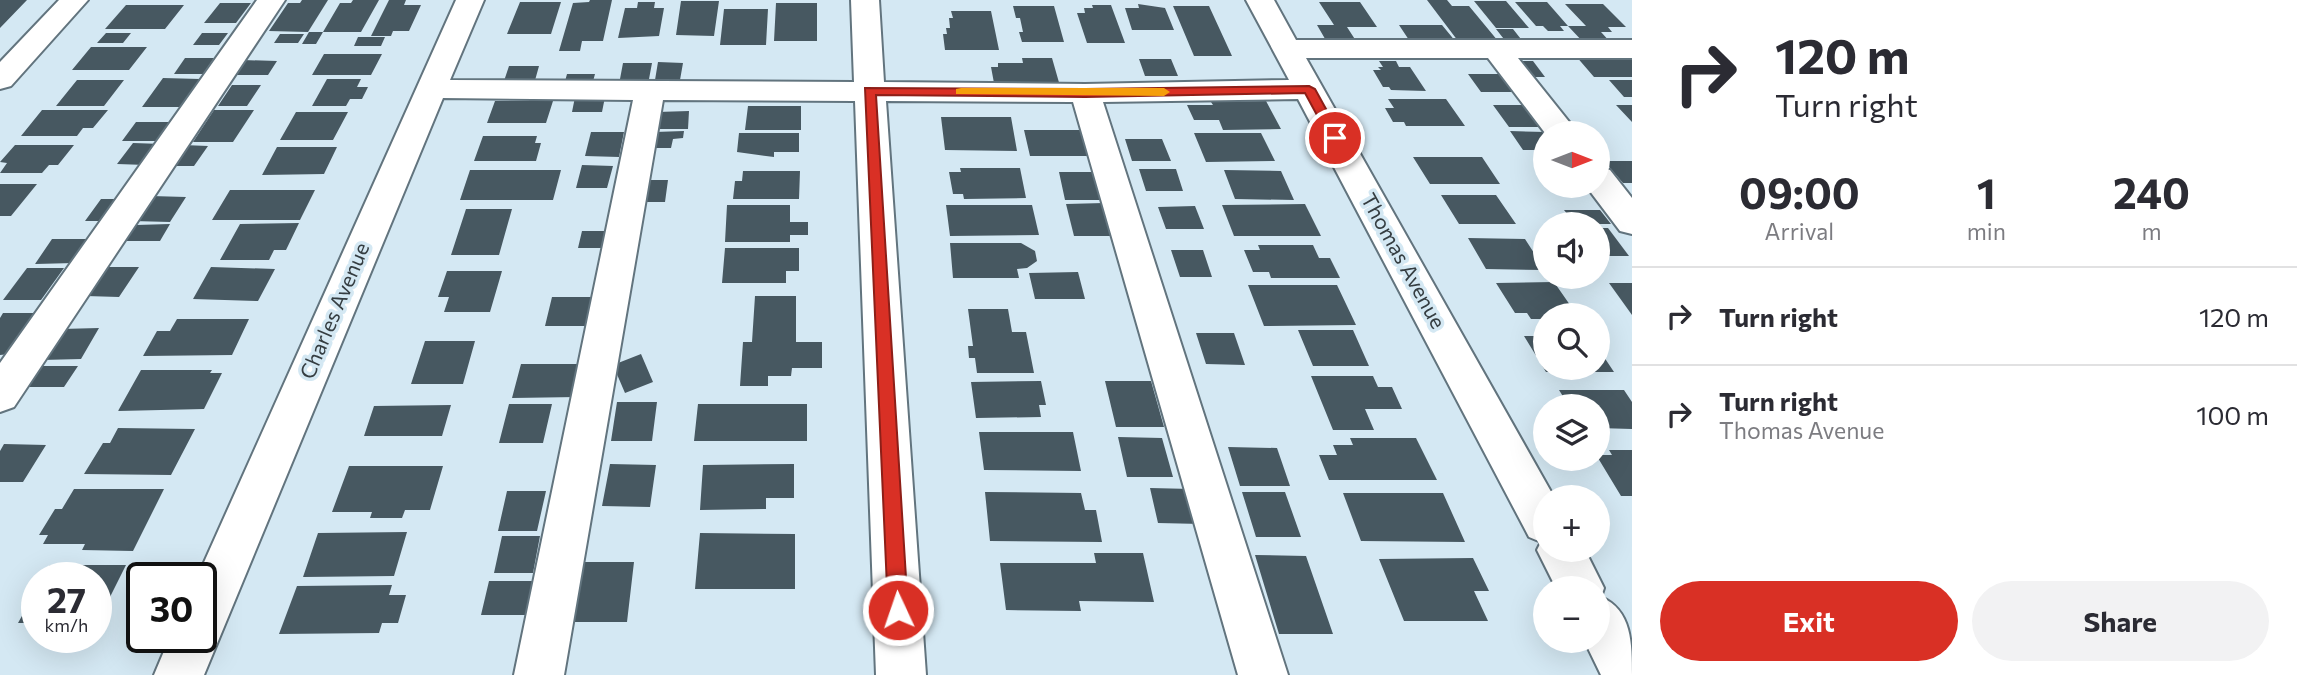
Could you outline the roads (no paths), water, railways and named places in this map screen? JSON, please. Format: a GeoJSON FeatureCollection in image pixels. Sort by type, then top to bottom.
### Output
{"type":"FeatureCollection","features":[{"type":"Feature","properties":{"kind":"street"},"geometry":{"type":"LineString","coordinates":[[0,80],[74,0]]}},
{"type":"Feature","properties":{"kind":"street"},"geometry":{"type":"LineString","coordinates":[[0,396],[271,0]]}},
{"type":"Feature","properties":{"kind":"street","name":"Charles Avenue"},"geometry":{"type":"LineString","coordinates":[[217,586],[470,0]]}},
{"type":"Feature","properties":{"kind":"street"},"geometry":{"type":"LineString","coordinates":[[865,0],[901,675]]}},
{"type":"Feature","properties":{"kind":"street","name":"Thomas Avenue"},"geometry":{"type":"LineString","coordinates":[[1260,0],[1533,501]]}},
{"type":"Feature","properties":{"kind":"street"},"geometry":{"type":"LineString","coordinates":[[1287,49],[1632,49]]}},
{"type":"Feature","properties":{"kind":"street"},"geometry":{"type":"LineString","coordinates":[[1497,50],[1553,121]]}},
{"type":"Feature","properties":{"kind":"street"},"geometry":{"type":"LineString","coordinates":[[430,89],[1085,93],[1309,89]]}},
{"type":"Feature","properties":{"kind":"street"},"geometry":{"type":"LineString","coordinates":[[540,675],[650,90]]}},
{"type":"Feature","properties":{"kind":"street"},"geometry":{"type":"LineString","coordinates":[[1085,93],[1263,675]]}},
{"type":"Feature","properties":{"kind":"street"},"geometry":{"type":"LineString","coordinates":[[1610,194],[1632,222]]}},
{"type":"Feature","properties":{"kind":"street"},"geometry":{"type":"LineString","coordinates":[[1610,641],[1628,675]]}},
{"type":"Feature","properties":{"kind":"street"},"geometry":{"type":"LineString","coordinates":[[179,675],[188,653]]}}]}
